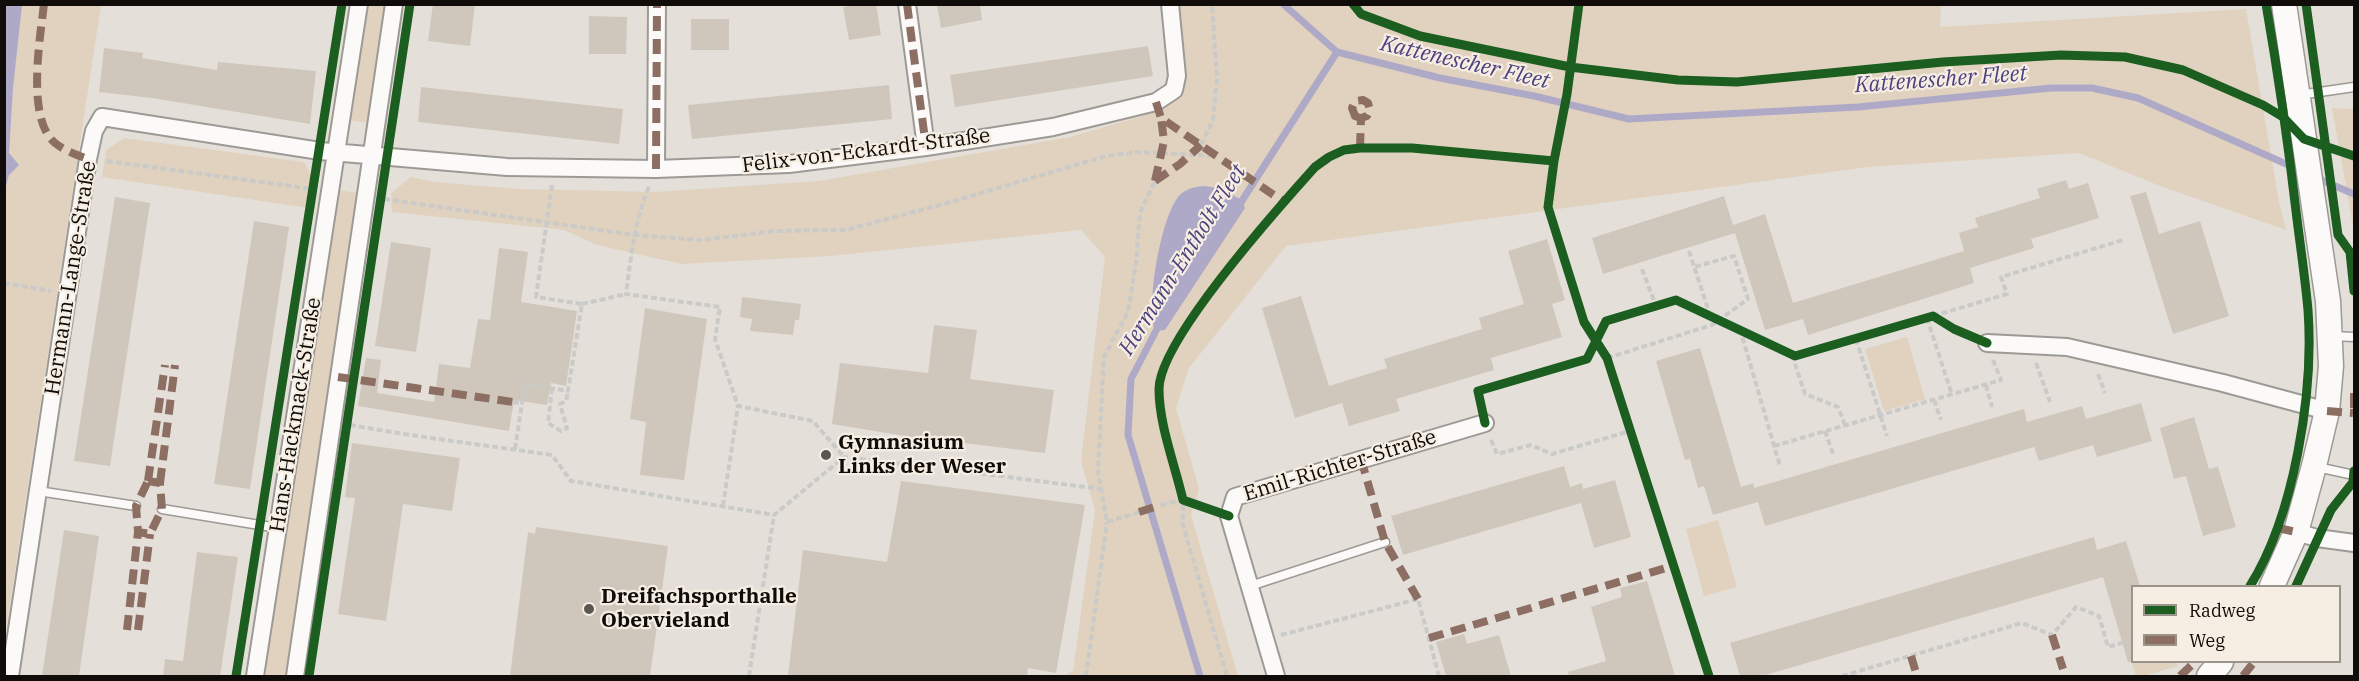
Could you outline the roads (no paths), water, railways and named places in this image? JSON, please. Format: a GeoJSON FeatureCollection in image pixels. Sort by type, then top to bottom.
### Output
{"type":"FeatureCollection","features":[{"type":"Feature","properties":{"kind":"street","name":"Hans-Hackmack-Straße"},"geometry":{"type":"LineString","coordinates":[[255,676],[359,4]]}},
{"type":"Feature","properties":{"kind":"street","name":"Hans-Hackmack-Straße"},"geometry":{"type":"LineString","coordinates":[[294,676],[394,4]]}},
{"type":"Feature","properties":{"kind":"street"},"geometry":{"type":"LineString","coordinates":[[656,170],[657,4]]}},
{"type":"Feature","properties":{"kind":"street"},"geometry":{"type":"LineString","coordinates":[[907,4],[926,147]]}},
{"type":"Feature","properties":{"kind":"street","name":"Felix-von-Eckardt-Straße"},"geometry":{"type":"LineString","coordinates":[[372,155],[507,167],[656,170],[789,164],[926,147],[1053,126],[1156,102],[1174,90],[1177,76],[1170,4]]}},
{"type":"Feature","properties":{"kind":"street"},"geometry":{"type":"LineString","coordinates":[[2272,585],[2296,532],[2314,466],[2343,337],[2313,198],[2284,4]]}},
{"type":"Feature","properties":{"kind":"street","name":"Hermann-Lange-Straße"},"geometry":{"type":"LineString","coordinates":[[10,676],[88,159],[94,131],[102,117],[337,153]]}},
{"type":"Feature","properties":{"kind":"street"},"geometry":{"type":"LineString","coordinates":[[337,153],[372,155]]}},
{"type":"Feature","properties":{"kind":"street"},"geometry":{"type":"LineString","coordinates":[[1987,343],[2067,347],[2223,382],[2327,411]]}},
{"type":"Feature","properties":{"kind":"street","name":"Emil-Richter-Straße"},"geometry":{"type":"LineString","coordinates":[[1276,676],[1229,516],[1235,497],[1485,423]]}},
{"type":"Feature","properties":{"kind":"street"},"geometry":{"type":"LineString","coordinates":[[2296,532],[2317,538],[2355,543]]}},
{"type":"Feature","properties":{"kind":"street"},"geometry":{"type":"LineString","coordinates":[[2209,676],[2220,663]]}},
{"type":"Feature","properties":{"kind":"lane"},"geometry":{"type":"LineString","coordinates":[[2299,95],[2355,87]]}},
{"type":"Feature","properties":{"kind":"lane"},"geometry":{"type":"LineString","coordinates":[[2314,466],[2355,475]]}},
{"type":"Feature","properties":{"kind":"lane"},"geometry":{"type":"LineString","coordinates":[[38,491],[136,506]]}},
{"type":"Feature","properties":{"kind":"lane"},"geometry":{"type":"LineString","coordinates":[[162,509],[278,528]]}},
{"type":"Feature","properties":{"kind":"lane"},"geometry":{"type":"LineString","coordinates":[[1250,586],[1385,542]]}},
{"type":"Feature","properties":{"kind":"water"},"geometry":{"type":"Polygon","coordinates":[[[5,4],[22,5],[9,153],[19,165],[9,175],[5,189],[5,4]]]}},
{"type":"Feature","properties":{"kind":"water"},"geometry":{"type":"Polygon","coordinates":[[[1203,186],[1220,188],[1242,200],[1245,208],[1165,330],[1155,331],[1152,303],[1153,284],[1160,245],[1170,211],[1181,194],[1203,186]]]}},
{"type":"Feature","properties":{"kind":"waterway","name":"Kattenescher Fleet"},"geometry":{"type":"LineString","coordinates":[[1283,4],[1337,52],[1440,78],[1534,96],[1629,119],[1858,107],[2051,88],[2092,88],[2138,98],[2304,172]]}},
{"type":"Feature","properties":{"kind":"waterway","name":"Hermann-Entholt Fleet"},"geometry":{"type":"LineString","coordinates":[[1238,207],[1337,52]]}},
{"type":"Feature","properties":{"kind":"waterway","name":"Kattenescher Fleet"},"geometry":{"type":"LineString","coordinates":[[2314,177],[2354,194]]}},
{"type":"Feature","properties":{"kind":"waterway","name":"Hermann-Entholt Fleet"},"geometry":{"type":"LineString","coordinates":[[1160,323],[1131,379],[1128,435],[1200,676]]}},
{"type":"Feature","properties":{"kind":"place","name":"Gymnasium Links der Weser"},"geometry":{"type":"Point","coordinates":[826,455]}},
{"type":"Feature","properties":{"kind":"place","name":"Dreifachsporthalle Obervieland"},"geometry":{"type":"Point","coordinates":[589,609]}}]}
